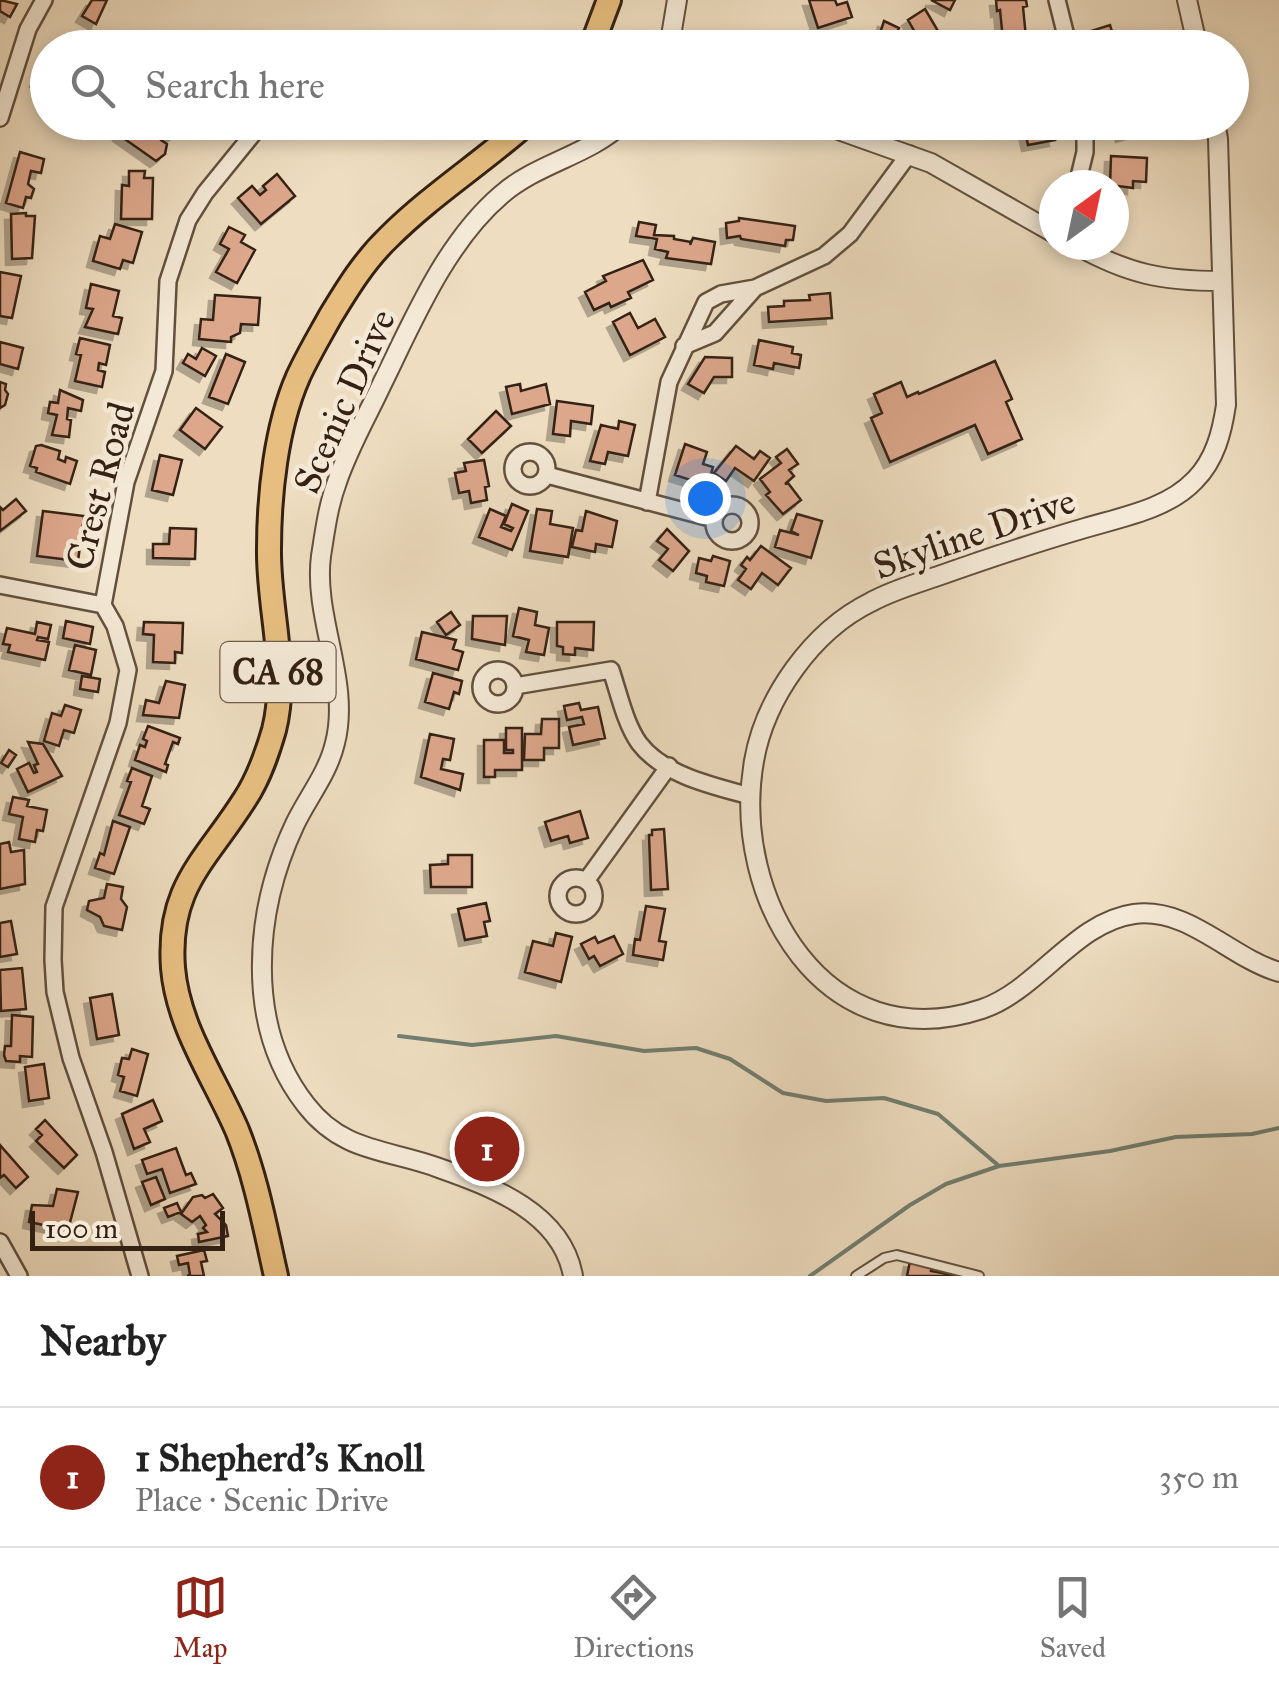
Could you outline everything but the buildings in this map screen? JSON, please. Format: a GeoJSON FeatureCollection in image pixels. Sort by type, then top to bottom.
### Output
{"type":"FeatureCollection","features":[{"type":"Feature","properties":{"kind":"main road"},"geometry":{"type":"LineString","coordinates":[[598,30],[609,0]]}},
{"type":"Feature","properties":{"kind":"main road","name":"CA 68"},"geometry":{"type":"LineString","coordinates":[[276,1276],[243,1146],[184,1018],[172,948],[178,908],[194,870],[252,789],[275,726],[279,682],[269,552],[270,504],[278,449],[296,380],[365,263],[387,238],[505,140]]}},
{"type":"Feature","properties":{"kind":"street"},"geometry":{"type":"LineString","coordinates":[[0,118],[28,29],[44,0]]}},
{"type":"Feature","properties":{"kind":"street"},"geometry":{"type":"LineString","coordinates":[[672,30],[677,0]]}},
{"type":"Feature","properties":{"kind":"street"},"geometry":{"type":"LineString","coordinates":[[1056,0],[1064,30]]}},
{"type":"Feature","properties":{"kind":"street"},"geometry":{"type":"LineString","coordinates":[[1188,0],[1194,30]]}},
{"type":"Feature","properties":{"kind":"street","name":"Crest Road"},"geometry":{"type":"LineString","coordinates":[[138,1270],[104,1152],[70,1058],[55,992],[54,907],[118,723],[128,670],[104,604],[126,482],[164,370],[168,282],[175,253],[188,220],[206,192],[248,140]]}},
{"type":"Feature","properties":{"kind":"street","name":"Scenic Drive"},"geometry":{"type":"LineString","coordinates":[[573,1276],[557,1236],[516,1201],[438,1167],[358,1146],[308,1108],[289,1081],[269,1030],[262,992],[262,963],[270,901],[281,860],[295,823],[326,770],[338,728],[337,685],[320,562],[328,508],[350,451],[419,312],[450,257],[478,219],[524,178],[602,140]]}},
{"type":"Feature","properties":{"kind":"street"},"geometry":{"type":"LineString","coordinates":[[868,140],[960,178],[1039,224]]}},
{"type":"Feature","properties":{"kind":"street"},"geometry":{"type":"LineString","coordinates":[[1082,170],[1086,140]]}},
{"type":"Feature","properties":{"kind":"street","name":"Skyline Drive"},"geometry":{"type":"LineString","coordinates":[[1218,140],[1226,404],[1213,454],[1196,479],[1172,498],[1154,506],[1013,550],[868,602],[829,630],[777,696],[761,729],[750,796],[755,863],[778,924],[802,961],[819,977],[875,1010],[935,1017],[986,1008],[1028,982],[1101,926],[1134,914],[1165,914],[1182,920],[1246,959],[1279,972]]}},
{"type":"Feature","properties":{"kind":"street"},"geometry":{"type":"LineString","coordinates":[[647,502],[669,382],[698,314],[712,297],[755,288],[808,266],[836,247],[874,204],[909,154]]}},
{"type":"Feature","properties":{"kind":"street"},"geometry":{"type":"LineString","coordinates":[[1104,260],[1145,276],[1221,281]]}},
{"type":"Feature","properties":{"kind":"street"},"geometry":{"type":"LineString","coordinates":[[684,346],[724,326],[755,288]]}},
{"type":"Feature","properties":{"kind":"street"},"geometry":{"type":"LineString","coordinates":[[546,475],[714,519]]}},
{"type":"Feature","properties":{"kind":"street"},"geometry":{"type":"LineString","coordinates":[[0,585],[104,604]]}},
{"type":"Feature","properties":{"kind":"street"},"geometry":{"type":"LineString","coordinates":[[514,686],[611,670],[639,742],[669,766],[707,784],[750,796]]}},
{"type":"Feature","properties":{"kind":"street"},"geometry":{"type":"LineString","coordinates":[[586,881],[669,766]]}},
{"type":"Feature","properties":{"kind":"street"},"geometry":{"type":"LineString","coordinates":[[0,1242],[19,1276]]}},
{"type":"Feature","properties":{"kind":"street"},"geometry":{"type":"LineString","coordinates":[[120,1276],[138,1270]]}},
{"type":"Feature","properties":{"kind":"lane"},"geometry":{"type":"LineString","coordinates":[[856,1276],[897,1254],[979,1276]]}},
{"type":"Feature","properties":{"kind":"waterway"},"geometry":{"type":"LineString","coordinates":[[399,1036],[472,1045],[556,1036],[644,1051],[696,1048],[730,1059],[783,1093],[826,1101],[884,1098],[938,1114],[999,1166]]}},
{"type":"Feature","properties":{"kind":"waterway"},"geometry":{"type":"LineString","coordinates":[[810,1276],[946,1184],[999,1166],[1110,1151],[1176,1137],[1252,1134],[1279,1128]]}},
{"type":"Feature","properties":{"kind":"place","name":"1 Shepherd's Knoll"},"geometry":{"type":"Point","coordinates":[487,1149]}}]}
